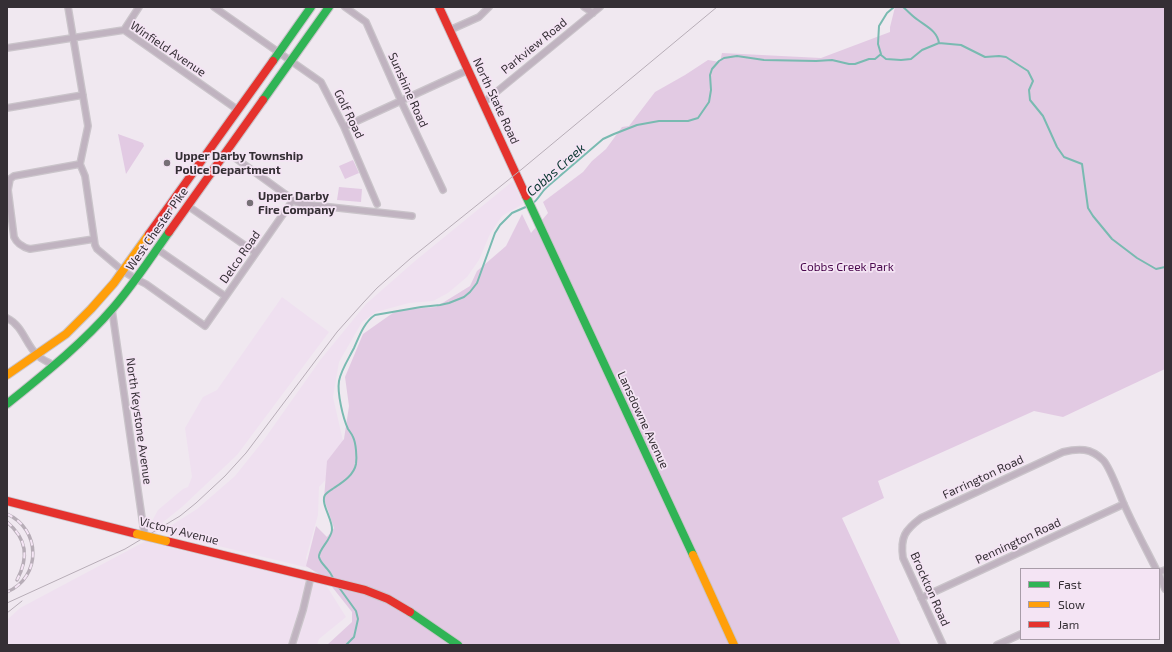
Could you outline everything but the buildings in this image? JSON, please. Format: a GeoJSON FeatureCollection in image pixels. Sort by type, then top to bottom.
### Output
{"type":"FeatureCollection","features":[{"type":"Feature","properties":{"kind":"main road","name":"West Chester Pike"},"geometry":{"type":"LineString","coordinates":[[7,375],[61,338],[103,296],[123,271],[311,7]]}},
{"type":"Feature","properties":{"kind":"main road","name":"West Chester Pike"},"geometry":{"type":"LineString","coordinates":[[7,404],[86,337],[112,310],[136,280],[329,7]]}},
{"type":"Feature","properties":{"kind":"main road","name":"North State Road"},"geometry":{"type":"LineString","coordinates":[[439,7],[531,205]]}},
{"type":"Feature","properties":{"kind":"main road"},"geometry":{"type":"LineString","coordinates":[[198,165],[211,174]]}},
{"type":"Feature","properties":{"kind":"main road","name":"Lansdowne Avenue"},"geometry":{"type":"LineString","coordinates":[[531,205],[734,645]]}},
{"type":"Feature","properties":{"kind":"main road","name":"Victory Avenue"},"geometry":{"type":"LineString","coordinates":[[7,501],[345,584],[378,595],[402,607],[458,645]]}},
{"type":"Feature","properties":{"kind":"street"},"geometry":{"type":"LineString","coordinates":[[68,7],[88,126],[80,164],[85,176],[95,247],[136,280]]}},
{"type":"Feature","properties":{"kind":"street"},"geometry":{"type":"LineString","coordinates":[[124,30],[139,7]]}},
{"type":"Feature","properties":{"kind":"street","name":"Golf Road"},"geometry":{"type":"LineString","coordinates":[[214,7],[321,82],[344,127],[377,204]]}},
{"type":"Feature","properties":{"kind":"street","name":"Sunshine Road"},"geometry":{"type":"LineString","coordinates":[[345,7],[366,22],[400,101],[443,190]]}},
{"type":"Feature","properties":{"kind":"street"},"geometry":{"type":"LineString","coordinates":[[450,30],[478,17],[489,7]]}},
{"type":"Feature","properties":{"kind":"street"},"geometry":{"type":"LineString","coordinates":[[584,7],[593,13]]}},
{"type":"Feature","properties":{"kind":"street","name":"Parkview Road"},"geometry":{"type":"LineString","coordinates":[[483,103],[600,7]]}},
{"type":"Feature","properties":{"kind":"street","name":"Winfield Avenue"},"geometry":{"type":"LineString","coordinates":[[7,48],[124,30],[238,110]]}},
{"type":"Feature","properties":{"kind":"street"},"geometry":{"type":"LineString","coordinates":[[344,127],[468,70]]}},
{"type":"Feature","properties":{"kind":"street"},"geometry":{"type":"LineString","coordinates":[[7,108],[83,95]]}},
{"type":"Feature","properties":{"kind":"street"},"geometry":{"type":"LineString","coordinates":[[227,152],[293,200],[302,204],[412,216]]}},
{"type":"Feature","properties":{"kind":"street"},"geometry":{"type":"LineString","coordinates":[[80,164],[14,176],[10,179],[8,190],[14,237],[16,242],[21,246],[30,249],[94,238]]}},
{"type":"Feature","properties":{"kind":"street","name":"Delco Road"},"geometry":{"type":"LineString","coordinates":[[136,280],[146,284],[205,326],[293,200]]}},
{"type":"Feature","properties":{"kind":"street"},"geometry":{"type":"LineString","coordinates":[[188,206],[256,253]]}},
{"type":"Feature","properties":{"kind":"street"},"geometry":{"type":"LineString","coordinates":[[157,249],[226,296]]}},
{"type":"Feature","properties":{"kind":"street","name":"North Keystone Avenue"},"geometry":{"type":"LineString","coordinates":[[112,310],[143,525],[141,535]]}},
{"type":"Feature","properties":{"kind":"street"},"geometry":{"type":"LineString","coordinates":[[7,318],[18,326],[37,354],[53,365]]}},
{"type":"Feature","properties":{"kind":"street","name":"Farrington Road"},"geometry":{"type":"LineString","coordinates":[[903,541],[903,537],[910,526],[921,518],[1063,452],[1074,449],[1083,449],[1095,454],[1104,461],[1124,504]]}},
{"type":"Feature","properties":{"kind":"street"},"geometry":{"type":"LineString","coordinates":[[1124,504],[1156,568]]}},
{"type":"Feature","properties":{"kind":"street","name":"Pennington Road"},"geometry":{"type":"LineString","coordinates":[[921,598],[1124,504]]}},
{"type":"Feature","properties":{"kind":"street","name":"Brockton Road"},"geometry":{"type":"LineString","coordinates":[[903,541],[903,558],[943,645]]}},
{"type":"Feature","properties":{"kind":"street"},"geometry":{"type":"LineString","coordinates":[[1160,576],[1165,589]]}},
{"type":"Feature","properties":{"kind":"street"},"geometry":{"type":"LineString","coordinates":[[292,645],[315,577]]}},
{"type":"Feature","properties":{"kind":"street"},"geometry":{"type":"LineString","coordinates":[[997,645],[1020,634]]}},
{"type":"Feature","properties":{"kind":"shaded area"},"geometry":{"type":"Polygon","coordinates":[[[513,181],[523,204],[502,216],[490,234],[479,260],[467,277],[448,293],[433,301],[409,303],[376,312],[362,322],[339,362],[333,397],[344,445],[343,461],[319,487],[318,515],[306,558],[309,568],[161,532],[197,509],[235,476],[263,441],[321,359],[366,304],[415,261],[513,181]]]}},
{"type":"Feature","properties":{"kind":"shaded area"},"geometry":{"type":"Polygon","coordinates":[[[282,297],[329,332],[237,455],[182,507],[162,523],[151,543],[326,585],[346,617],[319,639],[317,645],[7,645],[7,620],[20,608],[144,542],[151,523],[158,510],[183,489],[188,487],[192,477],[185,428],[203,397],[217,390],[282,297]]]}},
{"type":"Feature","properties":{"kind":"green space","name":"Cobbs Creek Park"},"geometry":{"type":"Polygon","coordinates":[[[895,7],[1165,7],[1165,369],[1063,417],[1034,411],[878,481],[884,498],[842,518],[901,645],[327,645],[352,622],[352,612],[325,578],[306,566],[316,526],[327,537],[334,528],[324,499],[327,461],[344,439],[349,406],[345,377],[363,334],[397,310],[436,307],[470,286],[477,271],[506,246],[522,214],[531,233],[548,213],[543,202],[583,172],[592,161],[606,149],[622,127],[629,126],[655,92],[708,60],[720,62],[722,53],[821,58],[890,32],[895,7]]]}},
{"type":"Feature","properties":{"kind":"green space"},"geometry":{"type":"Polygon","coordinates":[[[118,134],[143,143],[144,146],[126,174],[118,134]]]}},
{"type":"Feature","properties":{"kind":"green space"},"geometry":{"type":"Polygon","coordinates":[[[353,160],[359,173],[345,179],[339,166],[353,160]]]}},
{"type":"Feature","properties":{"kind":"green space"},"geometry":{"type":"Polygon","coordinates":[[[339,187],[362,189],[361,202],[337,200],[339,187]]]}},
{"type":"Feature","properties":{"kind":"waterway","name":"Cobbs Creek"},"geometry":{"type":"LineString","coordinates":[[532,204],[547,187],[603,139],[637,125],[659,121],[688,121],[698,118],[709,102],[711,90],[710,75],[712,69],[724,58],[737,56],[764,60],[832,60],[849,64],[875,59],[881,54],[878,44],[879,26],[887,13],[894,7]]}},
{"type":"Feature","properties":{"kind":"waterway"},"geometry":{"type":"LineString","coordinates":[[903,7],[934,32],[939,43]]}},
{"type":"Feature","properties":{"kind":"waterway"},"geometry":{"type":"LineString","coordinates":[[881,55],[886,59],[911,59],[922,50],[939,43],[961,45],[985,57],[1006,57],[1028,71],[1033,81],[1029,90],[1030,100],[1043,116],[1057,147],[1064,157],[1082,164],[1088,208],[1093,216],[1112,239],[1137,258],[1156,269],[1165,267]]}},
{"type":"Feature","properties":{"kind":"waterway","name":"Cobbs Creek"},"geometry":{"type":"LineString","coordinates":[[334,580],[331,573],[321,562],[319,557],[320,551],[332,530],[331,521],[325,507],[324,498],[327,493],[351,475],[356,464],[355,443],[344,419],[340,399],[339,381],[345,364],[362,330],[375,315],[440,305],[464,297],[477,283],[495,233],[500,225],[512,213],[528,206]]}},
{"type":"Feature","properties":{"kind":"waterway","name":"Cobbs Creek"},"geometry":{"type":"LineString","coordinates":[[338,586],[356,611],[358,619],[354,637],[346,645]]}},
{"type":"Feature","properties":{"kind":"tram line"},"geometry":{"type":"LineString","coordinates":[[7,603],[125,549],[180,516],[196,503],[225,476],[246,453],[337,332],[377,288],[411,258],[522,169],[717,7]]}},
{"type":"Feature","properties":{"kind":"tram line"},"geometry":{"type":"LineString","coordinates":[[7,613],[22,601]]}},
{"type":"Feature","properties":{"kind":"railway"},"geometry":{"type":"LineString","coordinates":[[7,514],[18,521],[26,530],[31,541],[33,553],[27,576],[18,585],[7,592]]}},
{"type":"Feature","properties":{"kind":"railway"},"geometry":{"type":"LineString","coordinates":[[7,522],[19,535],[24,549],[23,564],[17,580]]}},
{"type":"Feature","properties":{"kind":"traffic: fast"},"geometry":{"type":"LineString","coordinates":[[273,61],[311,7]]}},
{"type":"Feature","properties":{"kind":"traffic: fast"},"geometry":{"type":"LineString","coordinates":[[263,100],[329,7]]}},
{"type":"Feature","properties":{"kind":"traffic: fast"},"geometry":{"type":"LineString","coordinates":[[526,196],[693,555]]}},
{"type":"Feature","properties":{"kind":"traffic: fast"},"geometry":{"type":"LineString","coordinates":[[7,404],[89,334],[128,290],[169,232]]}},
{"type":"Feature","properties":{"kind":"traffic: fast"},"geometry":{"type":"LineString","coordinates":[[410,612],[458,645]]}},
{"type":"Feature","properties":{"kind":"traffic: slow"},"geometry":{"type":"LineString","coordinates":[[7,375],[66,334],[114,283],[149,234]]}},
{"type":"Feature","properties":{"kind":"traffic: slow"},"geometry":{"type":"LineString","coordinates":[[137,534],[166,541]]}},
{"type":"Feature","properties":{"kind":"traffic: slow"},"geometry":{"type":"LineString","coordinates":[[693,555],[734,645]]}},
{"type":"Feature","properties":{"kind":"traffic: jam"},"geometry":{"type":"LineString","coordinates":[[439,7],[526,196]]}},
{"type":"Feature","properties":{"kind":"traffic: jam"},"geometry":{"type":"LineString","coordinates":[[149,234],[273,61]]}},
{"type":"Feature","properties":{"kind":"traffic: jam"},"geometry":{"type":"LineString","coordinates":[[169,232],[263,100]]}},
{"type":"Feature","properties":{"kind":"traffic: jam"},"geometry":{"type":"LineString","coordinates":[[7,501],[137,534]]}},
{"type":"Feature","properties":{"kind":"traffic: jam"},"geometry":{"type":"LineString","coordinates":[[166,541],[365,590],[388,599],[410,612]]}},
{"type":"Feature","properties":{"kind":"place","name":"Upper Darby Township Police Department"},"geometry":{"type":"Point","coordinates":[167,163]}},
{"type":"Feature","properties":{"kind":"place","name":"Upper Darby Fire Company"},"geometry":{"type":"Point","coordinates":[250,203]}}]}
